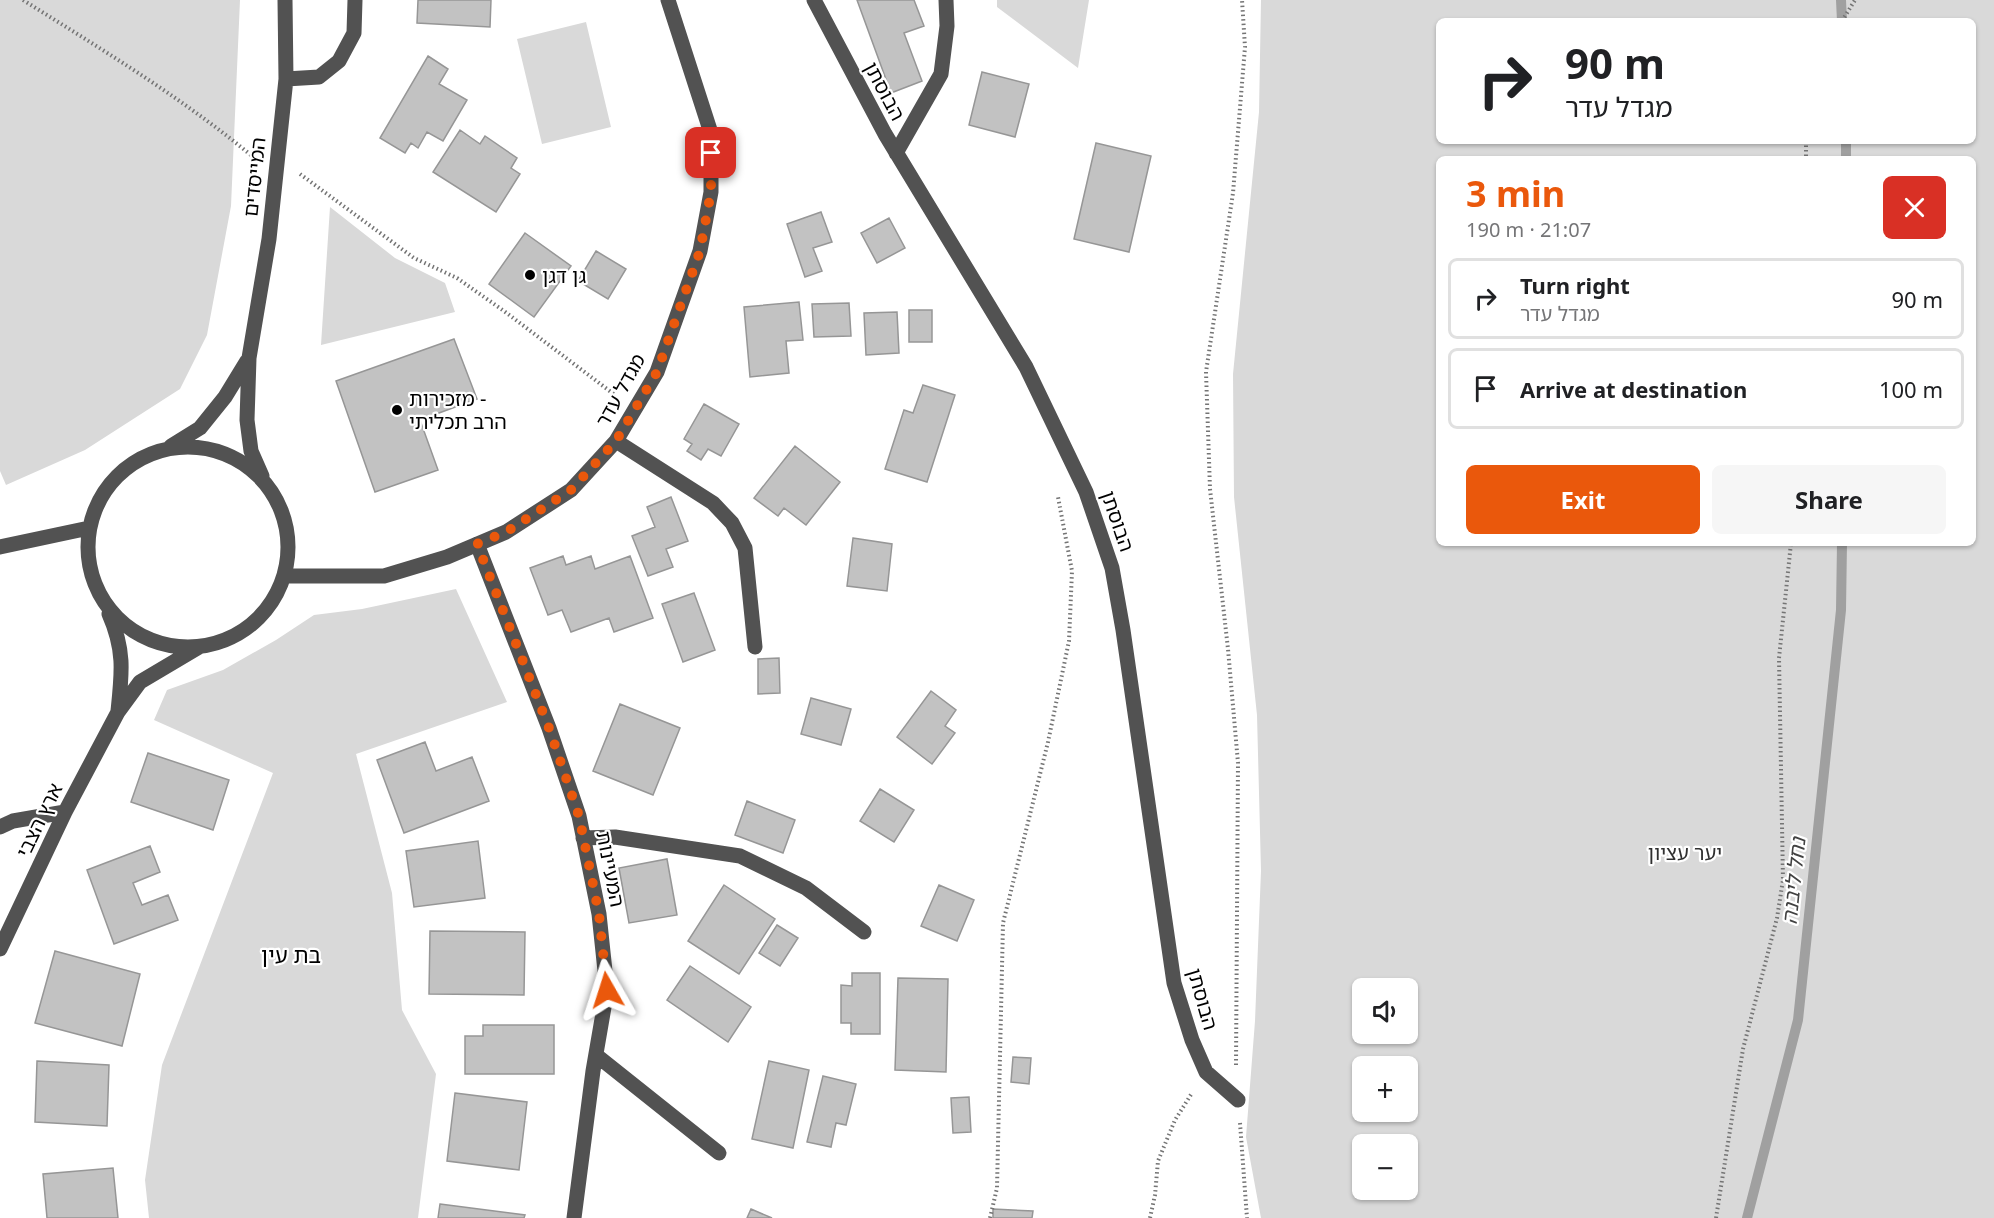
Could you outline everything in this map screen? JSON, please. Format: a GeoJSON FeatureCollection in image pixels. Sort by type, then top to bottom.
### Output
{"type":"FeatureCollection","features":[{"type":"Feature","properties":{"kind":"street","name":"המייסדים"},"geometry":{"type":"LineString","coordinates":[[249,358],[269,239],[286,80],[285,0]]}},
{"type":"Feature","properties":{"kind":"street"},"geometry":{"type":"LineString","coordinates":[[286,80],[319,77],[339,61],[354,33],[356,0]]}},
{"type":"Feature","properties":{"kind":"street","name":"מגדל עדר"},"geometry":{"type":"LineString","coordinates":[[284,576],[384,576],[447,557],[506,532],[571,490],[616,441],[657,372],[700,251],[711,192],[711,133],[668,0]]}},
{"type":"Feature","properties":{"kind":"street","name":"הבוסתן"},"geometry":{"type":"LineString","coordinates":[[814,0],[896,153],[1026,367],[1086,492],[1112,568],[1174,983],[1192,1040],[1206,1072],[1238,1100]]}},
{"type":"Feature","properties":{"kind":"street"},"geometry":{"type":"LineString","coordinates":[[896,153],[941,74],[947,26],[945,0]]}},
{"type":"Feature","properties":{"kind":"street"},"geometry":{"type":"LineString","coordinates":[[118,712],[122,669],[119,635],[93,580],[87,554],[89,528],[99,500],[117,475],[141,457],[169,447],[200,428],[225,397],[249,358]]}},
{"type":"Feature","properties":{"kind":"street"},"geometry":{"type":"LineString","coordinates":[[105,603],[123,624],[145,638],[172,647],[199,647],[227,640],[253,625],[272,603],[284,576],[289,543],[282,510],[251,451],[247,420],[249,358]]}},
{"type":"Feature","properties":{"kind":"street"},"geometry":{"type":"LineString","coordinates":[[616,441],[713,503],[732,523],[745,548],[755,646]]}},
{"type":"Feature","properties":{"kind":"street"},"geometry":{"type":"LineString","coordinates":[[169,447],[196,446],[222,451],[245,463],[265,481]]}},
{"type":"Feature","properties":{"kind":"street"},"geometry":{"type":"LineString","coordinates":[[0,547],[89,528]]}},
{"type":"Feature","properties":{"kind":"street","name":"המעיינות"},"geometry":{"type":"LineString","coordinates":[[477,544],[549,728],[579,816],[599,914],[607,990],[574,1218]]}},
{"type":"Feature","properties":{"kind":"street"},"geometry":{"type":"LineString","coordinates":[[118,712],[140,682],[199,647]]}},
{"type":"Feature","properties":{"kind":"street","name":"ארץ הצבי"},"geometry":{"type":"LineString","coordinates":[[0,949],[65,812],[118,712]]}},
{"type":"Feature","properties":{"kind":"street"},"geometry":{"type":"LineString","coordinates":[[0,827],[13,821],[65,812]]}},
{"type":"Feature","properties":{"kind":"street"},"geometry":{"type":"LineString","coordinates":[[583,838],[615,837],[740,856],[806,888],[864,932]]}},
{"type":"Feature","properties":{"kind":"street"},"geometry":{"type":"LineString","coordinates":[[596,1055],[719,1153]]}},
{"type":"Feature","properties":{"kind":"path"},"geometry":{"type":"LineString","coordinates":[[23,0],[150,80],[221,130],[276,176]]}},
{"type":"Feature","properties":{"kind":"path"},"geometry":{"type":"LineString","coordinates":[[1242,0],[1245,47],[1233,194],[1206,372],[1210,489],[1238,763],[1236,1071],[1247,1218]]}},
{"type":"Feature","properties":{"kind":"path"},"geometry":{"type":"LineString","coordinates":[[1844,18],[1855,0]]}},
{"type":"Feature","properties":{"kind":"path"},"geometry":{"type":"LineString","coordinates":[[278,158],[414,258],[458,278],[634,410]]}},
{"type":"Feature","properties":{"kind":"path"},"geometry":{"type":"LineString","coordinates":[[990,1218],[997,1188],[1003,923],[1046,753],[1069,641],[1072,572],[1057,488]]}},
{"type":"Feature","properties":{"kind":"path"},"geometry":{"type":"LineString","coordinates":[[1716,1218],[1743,1049],[1777,918],[1783,880],[1779,658],[1791,546]]}},
{"type":"Feature","properties":{"kind":"path"},"geometry":{"type":"LineString","coordinates":[[1149,1218],[1155,1195],[1158,1161],[1175,1120],[1206,1072]]}},
{"type":"Feature","properties":{"kind":"green space"},"geometry":{"type":"Polygon","coordinates":[[[0,0],[240,0],[231,206],[207,335],[180,389],[85,450],[6,485],[0,471],[0,0]]]}},
{"type":"Feature","properties":{"kind":"green space"},"geometry":{"type":"Polygon","coordinates":[[[997,0],[1089,0],[1078,68],[997,7],[997,0]]]}},
{"type":"Feature","properties":{"kind":"green space","name":"יער עציון"},"geometry":{"type":"Polygon","coordinates":[[[1261,0],[1994,0],[1994,1218],[1261,1218],[1246,1137],[1255,1021],[1261,871],[1257,715],[1234,497],[1233,374],[1259,112],[1261,0]]]}},
{"type":"Feature","properties":{"kind":"green space"},"geometry":{"type":"Polygon","coordinates":[[[586,22],[611,127],[542,144],[517,39],[586,22]]]}},
{"type":"Feature","properties":{"kind":"green space"},"geometry":{"type":"Polygon","coordinates":[[[330,207],[395,258],[445,283],[455,312],[321,345],[330,207]]]}},
{"type":"Feature","properties":{"kind":"green space"},"geometry":{"type":"Polygon","coordinates":[[[456,589],[507,702],[356,754],[392,893],[402,1010],[436,1074],[418,1218],[149,1218],[145,1180],[162,1065],[273,773],[154,720],[167,690],[223,670],[314,615],[362,609],[456,589]]]}},
{"type":"Feature","properties":{"kind":"building"},"geometry":{"type":"Polygon","coordinates":[[[418,0],[491,0],[490,27],[417,23],[418,0]]]}},
{"type":"Feature","properties":{"kind":"building"},"geometry":{"type":"Polygon","coordinates":[[[857,0],[914,0],[924,26],[904,33],[922,81],[891,93],[857,0]]]}},
{"type":"Feature","properties":{"kind":"building"},"geometry":{"type":"Polygon","coordinates":[[[428,56],[448,69],[439,84],[467,100],[443,141],[427,132],[418,148],[411,143],[405,153],[380,138],[428,56]]]}},
{"type":"Feature","properties":{"kind":"building"},"geometry":{"type":"Polygon","coordinates":[[[982,72],[1029,84],[1015,137],[969,125],[982,72]]]}},
{"type":"Feature","properties":{"kind":"building"},"geometry":{"type":"Polygon","coordinates":[[[460,130],[480,144],[485,136],[517,158],[511,168],[520,174],[496,212],[433,172],[460,130]]]}},
{"type":"Feature","properties":{"kind":"building"},"geometry":{"type":"Polygon","coordinates":[[[1096,143],[1151,156],[1129,252],[1074,239],[1096,143]]]}},
{"type":"Feature","properties":{"kind":"building"},"geometry":{"type":"Polygon","coordinates":[[[821,212],[832,242],[813,248],[822,271],[805,277],[787,224],[821,212]]]}},
{"type":"Feature","properties":{"kind":"building"},"geometry":{"type":"Polygon","coordinates":[[[889,218],[905,248],[877,263],[861,233],[889,218]]]}},
{"type":"Feature","properties":{"kind":"building","name":"גן דגן"},"geometry":{"type":"Polygon","coordinates":[[[525,233],[571,266],[534,317],[489,284],[525,233]]]}},
{"type":"Feature","properties":{"kind":"building"},"geometry":{"type":"Polygon","coordinates":[[[596,251],[626,269],[608,299],[578,281],[596,251]]]}},
{"type":"Feature","properties":{"kind":"building"},"geometry":{"type":"Polygon","coordinates":[[[799,302],[803,340],[786,341],[789,373],[750,377],[744,307],[799,302]]]}},
{"type":"Feature","properties":{"kind":"building"},"geometry":{"type":"Polygon","coordinates":[[[849,303],[851,336],[814,337],[812,304],[849,303]]]}},
{"type":"Feature","properties":{"kind":"building"},"geometry":{"type":"Polygon","coordinates":[[[909,310],[932,310],[932,342],[909,342],[909,310]]]}},
{"type":"Feature","properties":{"kind":"building"},"geometry":{"type":"Polygon","coordinates":[[[897,312],[899,353],[866,355],[864,313],[897,312]]]}},
{"type":"Feature","properties":{"kind":"building","name":"מזכירות - הרב תכליתי"},"geometry":{"type":"Polygon","coordinates":[[[454,339],[477,399],[420,420],[438,470],[375,492],[336,381],[454,339]]]}},
{"type":"Feature","properties":{"kind":"building"},"geometry":{"type":"Polygon","coordinates":[[[923,385],[955,395],[927,482],[885,469],[904,410],[913,413],[923,385]]]}},
{"type":"Feature","properties":{"kind":"building"},"geometry":{"type":"Polygon","coordinates":[[[704,404],[739,424],[721,456],[708,449],[701,460],[687,451],[692,444],[684,439],[704,404]]]}},
{"type":"Feature","properties":{"kind":"building"},"geometry":{"type":"Polygon","coordinates":[[[795,446],[840,482],[806,525],[784,508],[778,516],[754,498],[795,446]]]}},
{"type":"Feature","properties":{"kind":"building"},"geometry":{"type":"Polygon","coordinates":[[[671,497],[688,541],[666,549],[673,567],[648,576],[632,536],[655,527],[647,507],[671,497]]]}},
{"type":"Feature","properties":{"kind":"building"},"geometry":{"type":"Polygon","coordinates":[[[853,538],[892,544],[887,591],[847,586],[853,538]]]}},
{"type":"Feature","properties":{"kind":"building"},"geometry":{"type":"Polygon","coordinates":[[[563,556],[566,565],[591,556],[595,569],[630,556],[653,618],[614,632],[609,618],[571,632],[562,610],[548,615],[530,568],[563,556]]]}},
{"type":"Feature","properties":{"kind":"building"},"geometry":{"type":"Polygon","coordinates":[[[694,593],[715,650],[683,662],[662,604],[694,593]]]}},
{"type":"Feature","properties":{"kind":"building"},"geometry":{"type":"Polygon","coordinates":[[[779,658],[780,693],[758,694],[758,659],[779,658]]]}},
{"type":"Feature","properties":{"kind":"building"},"geometry":{"type":"Polygon","coordinates":[[[931,691],[956,710],[945,726],[955,733],[932,764],[897,737],[931,691]]]}},
{"type":"Feature","properties":{"kind":"building"},"geometry":{"type":"Polygon","coordinates":[[[811,698],[851,709],[841,745],[801,734],[811,698]]]}},
{"type":"Feature","properties":{"kind":"building"},"geometry":{"type":"Polygon","coordinates":[[[620,704],[680,728],[653,795],[593,771],[620,704]]]}},
{"type":"Feature","properties":{"kind":"building"},"geometry":{"type":"Polygon","coordinates":[[[425,742],[436,771],[472,757],[489,801],[404,833],[377,760],[425,742]]]}},
{"type":"Feature","properties":{"kind":"building"},"geometry":{"type":"Polygon","coordinates":[[[148,753],[229,780],[213,830],[131,802],[148,753]]]}},
{"type":"Feature","properties":{"kind":"building"},"geometry":{"type":"Polygon","coordinates":[[[880,789],[914,810],[894,842],[860,821],[880,789]]]}},
{"type":"Feature","properties":{"kind":"building"},"geometry":{"type":"Polygon","coordinates":[[[747,801],[795,820],[783,853],[735,835],[747,801]]]}},
{"type":"Feature","properties":{"kind":"building"},"geometry":{"type":"Polygon","coordinates":[[[478,841],[485,898],[414,907],[406,851],[478,841]]]}},
{"type":"Feature","properties":{"kind":"building"},"geometry":{"type":"Polygon","coordinates":[[[150,846],[160,872],[133,883],[142,905],[168,895],[178,920],[114,944],[87,870],[150,846]]]}},
{"type":"Feature","properties":{"kind":"building"},"geometry":{"type":"Polygon","coordinates":[[[667,859],[677,915],[629,923],[619,868],[667,859]]]}},
{"type":"Feature","properties":{"kind":"building"},"geometry":{"type":"Polygon","coordinates":[[[724,885],[775,919],[739,974],[688,941],[724,885]]]}},
{"type":"Feature","properties":{"kind":"building"},"geometry":{"type":"Polygon","coordinates":[[[939,885],[974,900],[957,941],[921,926],[939,885]]]}},
{"type":"Feature","properties":{"kind":"building"},"geometry":{"type":"Polygon","coordinates":[[[777,925],[798,938],[780,966],[759,953],[777,925]]]}},
{"type":"Feature","properties":{"kind":"building"},"geometry":{"type":"Polygon","coordinates":[[[430,931],[525,932],[524,995],[429,994],[430,931]]]}},
{"type":"Feature","properties":{"kind":"building"},"geometry":{"type":"Polygon","coordinates":[[[55,951],[140,974],[122,1046],[35,1023],[55,951]]]}},
{"type":"Feature","properties":{"kind":"building"},"geometry":{"type":"Polygon","coordinates":[[[690,966],[751,1007],[728,1042],[667,1000],[690,966]]]}},
{"type":"Feature","properties":{"kind":"building"},"geometry":{"type":"Polygon","coordinates":[[[852,973],[880,973],[880,1034],[851,1034],[851,1023],[841,1023],[841,985],[852,986],[852,973]]]}},
{"type":"Feature","properties":{"kind":"building"},"geometry":{"type":"Polygon","coordinates":[[[898,978],[948,979],[946,1072],[895,1070],[898,978]]]}},
{"type":"Feature","properties":{"kind":"building"},"geometry":{"type":"Polygon","coordinates":[[[483,1025],[554,1025],[554,1074],[465,1074],[465,1036],[483,1036],[483,1025]]]}},
{"type":"Feature","properties":{"kind":"building"},"geometry":{"type":"Polygon","coordinates":[[[1013,1057],[1031,1058],[1029,1084],[1011,1082],[1013,1057]]]}},
{"type":"Feature","properties":{"kind":"building"},"geometry":{"type":"Polygon","coordinates":[[[37,1061],[109,1065],[107,1126],[35,1122],[37,1061]]]}},
{"type":"Feature","properties":{"kind":"building"},"geometry":{"type":"Polygon","coordinates":[[[769,1061],[809,1070],[793,1148],[752,1139],[769,1061]]]}},
{"type":"Feature","properties":{"kind":"building"},"geometry":{"type":"Polygon","coordinates":[[[823,1076],[856,1084],[846,1125],[836,1123],[831,1147],[807,1142],[823,1076]]]}},
{"type":"Feature","properties":{"kind":"building"},"geometry":{"type":"Polygon","coordinates":[[[455,1093],[527,1102],[519,1170],[447,1161],[455,1093]]]}},
{"type":"Feature","properties":{"kind":"building"},"geometry":{"type":"Polygon","coordinates":[[[969,1097],[971,1132],[953,1133],[951,1098],[969,1097]]]}},
{"type":"Feature","properties":{"kind":"building"},"geometry":{"type":"Polygon","coordinates":[[[113,1168],[118,1218],[47,1218],[43,1174],[113,1168]]]}},
{"type":"Feature","properties":{"kind":"building"},"geometry":{"type":"Polygon","coordinates":[[[440,1204],[525,1215],[524,1218],[438,1218],[440,1204]]]}},
{"type":"Feature","properties":{"kind":"building"},"geometry":{"type":"Polygon","coordinates":[[[751,1209],[772,1218],[747,1218],[751,1209]]]}},
{"type":"Feature","properties":{"kind":"building"},"geometry":{"type":"Polygon","coordinates":[[[993,1209],[1033,1211],[1032,1218],[993,1218],[993,1209]]]}},
{"type":"Feature","properties":{"kind":"waterway","name":"נחל ליבנה"},"geometry":{"type":"LineString","coordinates":[[1841,0],[1842,18]]}},
{"type":"Feature","properties":{"kind":"waterway","name":"נחל ליבנה"},"geometry":{"type":"LineString","coordinates":[[1846,144],[1846,156]]}},
{"type":"Feature","properties":{"kind":"waterway","name":"נחל ליבנה"},"geometry":{"type":"LineString","coordinates":[[1747,1218],[1798,1020],[1841,610],[1842,546]]}},
{"type":"Feature","properties":{"kind":"place","name":"גן דגן"},"geometry":{"type":"Point","coordinates":[530,275]}},
{"type":"Feature","properties":{"kind":"place","name":"מזכירות - הרב תכליתי"},"geometry":{"type":"Point","coordinates":[397,410]}},
{"type":"Feature","properties":{"kind":"district","name":"בת עין"},"geometry":{"type":"Point","coordinates":[291,954]}},
{"type":"Feature","properties":{"kind":"route"},"geometry":{"type":"LineString","coordinates":[[607,990],[599,914],[579,816],[549,728],[477,544],[506,532],[571,490],[616,441],[657,372],[700,251],[711,192],[711,153]]}}]}
